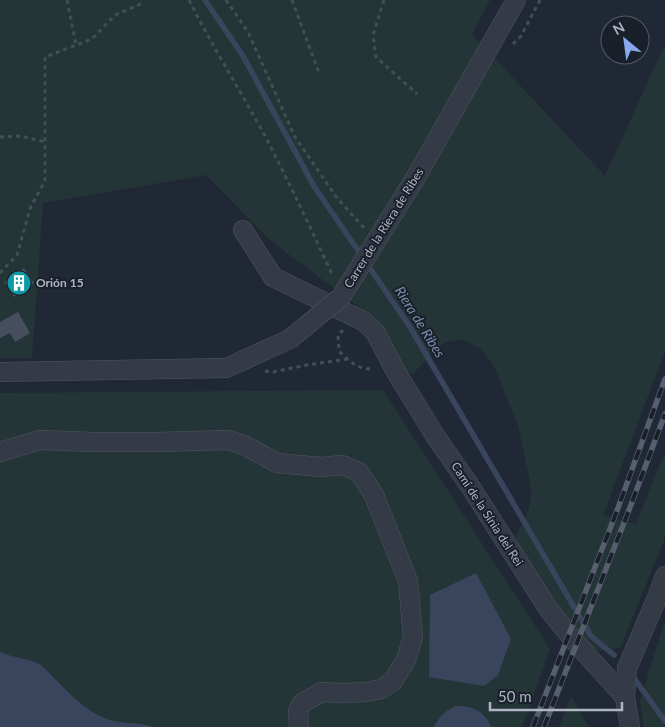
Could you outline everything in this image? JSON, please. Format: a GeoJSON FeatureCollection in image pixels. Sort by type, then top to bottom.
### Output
{"type":"FeatureCollection","features":[{"type":"Feature","properties":{"kind":"street","name":"Carrer de la Riera de Ribes"},"geometry":{"type":"LineString","coordinates":[[0,372],[226,368],[290,338],[341,297],[416,178],[516,0]]}},
{"type":"Feature","properties":{"kind":"street","name":"Camí de la Sínia del Rei"},"geometry":{"type":"LineString","coordinates":[[243,230],[273,277],[363,321],[375,332],[396,372],[436,437],[470,486],[549,610],[625,697]]}},
{"type":"Feature","properties":{"kind":"street"},"geometry":{"type":"LineString","coordinates":[[0,452],[40,440],[94,442],[228,440],[244,445],[277,463],[321,467],[342,465],[359,472],[374,495],[408,580],[413,637],[406,660],[393,681],[381,688],[366,692],[322,692],[302,703],[298,711],[299,727]]}},
{"type":"Feature","properties":{"kind":"street"},"geometry":{"type":"LineString","coordinates":[[630,727],[625,697],[627,668],[665,576]]}},
{"type":"Feature","properties":{"kind":"path"},"geometry":{"type":"LineString","coordinates":[[67,0],[76,45]]}},
{"type":"Feature","properties":{"kind":"path"},"geometry":{"type":"LineString","coordinates":[[188,0],[264,135],[305,214],[336,282]]}},
{"type":"Feature","properties":{"kind":"path"},"geometry":{"type":"LineString","coordinates":[[226,0],[248,32],[295,137],[337,198],[376,241]]}},
{"type":"Feature","properties":{"kind":"path"},"geometry":{"type":"LineString","coordinates":[[292,0],[319,74]]}},
{"type":"Feature","properties":{"kind":"path"},"geometry":{"type":"LineString","coordinates":[[384,0],[373,35],[376,57],[417,94]]}},
{"type":"Feature","properties":{"kind":"path"},"geometry":{"type":"LineString","coordinates":[[0,273],[17,255],[31,206],[45,181],[45,57],[92,39],[115,16],[143,3]]}},
{"type":"Feature","properties":{"kind":"path"},"geometry":{"type":"LineString","coordinates":[[0,136],[21,136],[45,142]]}},
{"type":"Feature","properties":{"kind":"path"},"geometry":{"type":"LineString","coordinates":[[264,371],[273,372],[348,359],[338,351],[338,334],[347,326],[363,321]]}},
{"type":"Feature","properties":{"kind":"shaded area"},"geometry":{"type":"Polygon","coordinates":[[[0,0],[490,0],[472,34],[605,176],[665,44],[665,351],[603,515],[636,524],[665,452],[665,538],[620,648],[599,651],[576,637],[519,548],[516,536],[529,509],[531,496],[530,481],[518,425],[494,366],[482,350],[462,339],[447,342],[437,348],[413,374],[399,370],[383,342],[359,307],[271,241],[206,175],[43,203],[32,358],[0,358],[0,0]]]}},
{"type":"Feature","properties":{"kind":"shaded area"},"geometry":{"type":"Polygon","coordinates":[[[383,390],[550,649],[522,727],[0,727],[0,393],[383,390]]]}},
{"type":"Feature","properties":{"kind":"shaded area"},"geometry":{"type":"Polygon","coordinates":[[[665,620],[665,727],[644,727],[640,701],[665,620]]]}},
{"type":"Feature","properties":{"kind":"shaded area"},"geometry":{"type":"Polygon","coordinates":[[[571,696],[589,727],[559,727],[571,696]]]}},
{"type":"Feature","properties":{"kind":"water"},"geometry":{"type":"Polygon","coordinates":[[[476,573],[511,639],[498,675],[484,686],[429,677],[430,595],[476,573]]]}},
{"type":"Feature","properties":{"kind":"water"},"geometry":{"type":"Polygon","coordinates":[[[0,652],[40,664],[81,704],[100,716],[110,720],[153,727],[0,727],[0,652]]]}},
{"type":"Feature","properties":{"kind":"water"},"geometry":{"type":"Polygon","coordinates":[[[456,706],[473,708],[482,713],[491,727],[434,727],[443,714],[456,706]]]}},
{"type":"Feature","properties":{"kind":"building","name":"Orión 15"},"geometry":{"type":"Polygon","coordinates":[[[24,268],[34,283],[14,297],[4,282],[24,268]]]}},
{"type":"Feature","properties":{"kind":"building"},"geometry":{"type":"Polygon","coordinates":[[[18,312],[30,333],[15,342],[10,333],[0,338],[0,322],[18,312]]]}},
{"type":"Feature","properties":{"kind":"waterway","name":"Riera de Ribes"},"geometry":{"type":"LineString","coordinates":[[205,0],[243,56],[315,188],[362,256]]}},
{"type":"Feature","properties":{"kind":"waterway","name":"Riera de Ribes"},"geometry":{"type":"LineString","coordinates":[[367,264],[410,327],[591,636],[614,655]]}},
{"type":"Feature","properties":{"kind":"waterway","name":"Riera de Ribes"},"geometry":{"type":"LineString","coordinates":[[631,674],[665,721]]}},
{"type":"Feature","properties":{"kind":"railway"},"geometry":{"type":"LineString","coordinates":[[533,727],[618,508],[665,379]]}},
{"type":"Feature","properties":{"kind":"railway"},"geometry":{"type":"LineString","coordinates":[[544,727],[665,414]]}},
{"type":"Feature","properties":{"kind":"place","name":"Orión 15"},"geometry":{"type":"Point","coordinates":[19,283]}}]}
